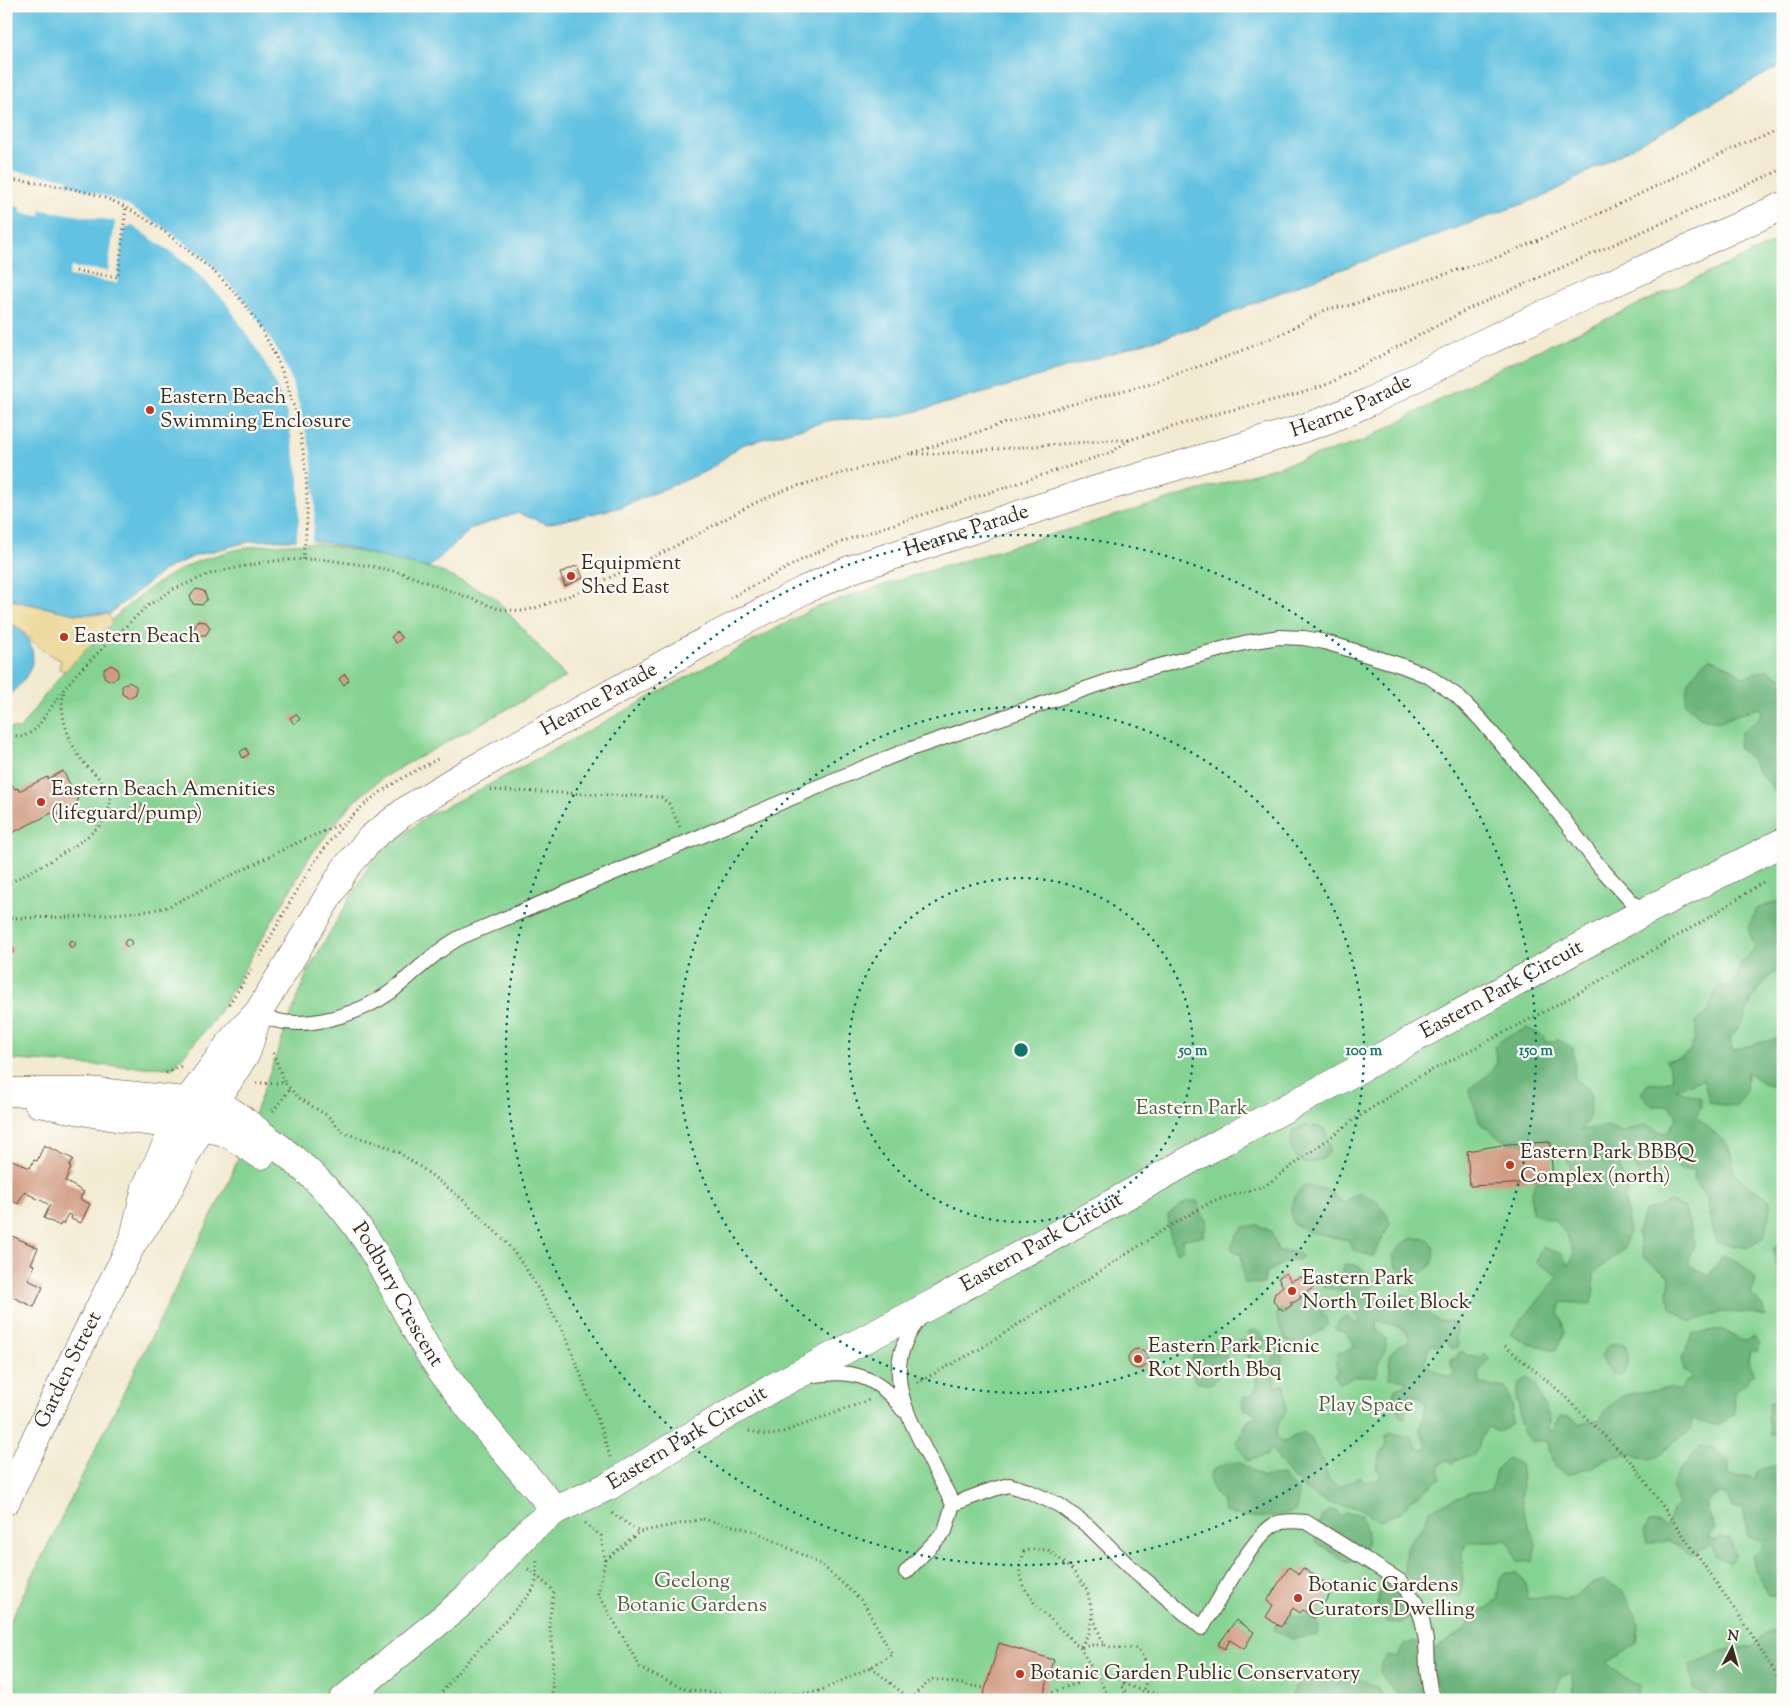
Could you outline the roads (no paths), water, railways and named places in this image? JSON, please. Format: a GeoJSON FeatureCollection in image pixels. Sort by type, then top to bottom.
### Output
{"type":"FeatureCollection","features":[{"type":"Feature","properties":{"kind":"street","name":"Hearne Parade"},"geometry":{"type":"LineString","coordinates":[[195,1114],[234,1038],[258,1013],[341,875],[357,854],[371,838],[408,809],[468,772],[770,607],[849,570],[1070,498],[1286,434],[1332,418],[1369,402],[1473,348],[1547,313],[1783,206]]}},
{"type":"Feature","properties":{"kind":"street","name":"Eastern Park Circuit"},"geometry":{"type":"LineString","coordinates":[[343,1700],[453,1610],[475,1590],[505,1555],[548,1516],[620,1481],[681,1442],[774,1387],[940,1300],[1229,1138],[1642,913],[1783,842]]}},
{"type":"Feature","properties":{"kind":"street","name":"Hearne Parade"},"geometry":{"type":"LineString","coordinates":[[195,1114],[231,1075],[247,1051],[258,1013]]}},
{"type":"Feature","properties":{"kind":"street"},"geometry":{"type":"LineString","coordinates":[[6,1092],[84,1092],[195,1114]]}},
{"type":"Feature","properties":{"kind":"street"},"geometry":{"type":"LineString","coordinates":[[6,1096],[115,1118],[195,1114]]}},
{"type":"Feature","properties":{"kind":"street","name":"Podbury Crescent"},"geometry":{"type":"LineString","coordinates":[[195,1114],[228,1109],[286,1153],[344,1208],[367,1242],[417,1332],[449,1381],[548,1516]]}},
{"type":"Feature","properties":{"kind":"street","name":"Garden Street"},"geometry":{"type":"LineString","coordinates":[[6,1501],[134,1242],[146,1187],[195,1114]]}},
{"type":"Feature","properties":{"kind":"lane"},"geometry":{"type":"LineString","coordinates":[[258,1013],[280,1022],[307,1022],[331,1018],[360,1008],[392,990],[433,956],[461,937],[896,754],[1126,675],[1244,643],[1270,638],[1288,637],[1325,642],[1400,665],[1428,676],[1456,695],[1481,720],[1551,803],[1598,866],[1642,913]]}},
{"type":"Feature","properties":{"kind":"lane"},"geometry":{"type":"LineString","coordinates":[[894,1391],[907,1337],[924,1314],[940,1300]]}},
{"type":"Feature","properties":{"kind":"lane"},"geometry":{"type":"LineString","coordinates":[[774,1387],[813,1376],[851,1373],[867,1378],[894,1391],[953,1504],[945,1531],[906,1572]]}},
{"type":"Feature","properties":{"kind":"lane"},"geometry":{"type":"LineString","coordinates":[[953,1504],[1009,1485],[1059,1505],[1088,1526],[1129,1566],[1202,1628],[1257,1540],[1276,1524],[1293,1520],[1306,1522],[1400,1582],[1415,1601],[1422,1619],[1430,1689],[1435,1700]]}},
{"type":"Feature","properties":{"kind":"water"},"geometry":{"type":"Polygon","coordinates":[[[6,6],[1783,6],[1783,64],[1545,196],[1298,285],[1199,326],[995,390],[895,417],[831,420],[741,445],[709,470],[621,507],[547,524],[518,513],[472,528],[428,568],[313,540],[252,541],[197,555],[164,570],[109,614],[76,614],[6,599],[6,6]]]}},
{"type":"Feature","properties":{"kind":"water"},"geometry":{"type":"Polygon","coordinates":[[[6,621],[19,629],[27,638],[32,648],[33,658],[25,678],[6,697],[6,621]]]}},
{"type":"Feature","properties":{"kind":"place","name":"Eastern Beach Swimming Enclosure"},"geometry":{"type":"Point","coordinates":[150,410]}},
{"type":"Feature","properties":{"kind":"place","name":"Equipment Shed East"},"geometry":{"type":"Point","coordinates":[571,576]}},
{"type":"Feature","properties":{"kind":"place","name":"Eastern Beach"},"geometry":{"type":"Point","coordinates":[64,637]}},
{"type":"Feature","properties":{"kind":"place","name":"Eastern Beach Amenities (lifeguard/pump)"},"geometry":{"type":"Point","coordinates":[41,802]}},
{"type":"Feature","properties":{"kind":"place","name":"Eastern Park BBBQ Complex (north)"},"geometry":{"type":"Point","coordinates":[1510,1165]}},
{"type":"Feature","properties":{"kind":"place","name":"Eastern Park North Toilet Block"},"geometry":{"type":"Point","coordinates":[1292,1291]}},
{"type":"Feature","properties":{"kind":"place","name":"Eastern Park Picnic Rot North Bbq"},"geometry":{"type":"Point","coordinates":[1138,1359]}},
{"type":"Feature","properties":{"kind":"place","name":"Botanic Gardens Curators Dwelling"},"geometry":{"type":"Point","coordinates":[1298,1598]}},
{"type":"Feature","properties":{"kind":"place","name":"Botanic Garden Public Conservatory"},"geometry":{"type":"Point","coordinates":[1020,1674]}},
{"type":"Feature","properties":{"kind":"park label","name":"Eastern Park"},"geometry":{"type":"Point","coordinates":[1192,1109]}},
{"type":"Feature","properties":{"kind":"park label","name":"Play Space"},"geometry":{"type":"Point","coordinates":[1366,1406]}},
{"type":"Feature","properties":{"kind":"park label","name":"Geelong Botanic Gardens"},"geometry":{"type":"Point","coordinates":[692,1594]}}]}
